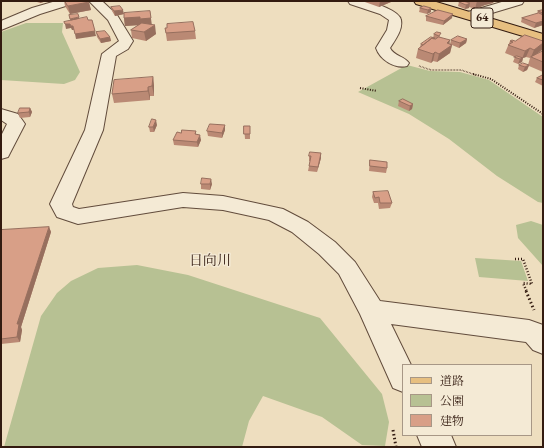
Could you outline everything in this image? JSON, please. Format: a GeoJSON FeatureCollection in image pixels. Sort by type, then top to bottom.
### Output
{"type":"FeatureCollection","features":[{"type":"Feature","properties":{"kind":"main road","name":"64"},"geometry":{"type":"LineString","coordinates":[[420,1],[472,15],[543,38]]}},
{"type":"Feature","properties":{"kind":"street"},"geometry":{"type":"LineString","coordinates":[[1,26],[36,11],[68,1]]}},
{"type":"Feature","properties":{"kind":"street"},"geometry":{"type":"LineString","coordinates":[[94,1],[113,18],[126,41],[123,46],[109,54],[94,130],[61,204],[65,212],[78,218],[183,200],[223,203],[275,214],[300,227],[327,248],[347,268],[372,311],[402,377]]}},
{"type":"Feature","properties":{"kind":"street"},"geometry":{"type":"LineString","coordinates":[[354,1],[384,11],[395,18],[396,24],[382,48],[386,55],[402,63]]}},
{"type":"Feature","properties":{"kind":"street"},"geometry":{"type":"LineString","coordinates":[[472,15],[518,1]]}},
{"type":"Feature","properties":{"kind":"street"},"geometry":{"type":"LineString","coordinates":[[526,32],[528,37],[543,46]]}},
{"type":"Feature","properties":{"kind":"street"},"geometry":{"type":"LineString","coordinates":[[1,114],[12,118],[16,124],[1,153]]}},
{"type":"Feature","properties":{"kind":"street"},"geometry":{"type":"LineString","coordinates":[[372,311],[529,331],[536,334],[543,342]]}},
{"type":"Feature","properties":{"kind":"street"},"geometry":{"type":"LineString","coordinates":[[434,436],[440,447]]}},
{"type":"Feature","properties":{"kind":"path"},"geometry":{"type":"LineString","coordinates":[[418,66],[431,70],[461,70],[491,79],[543,114]]}},
{"type":"Feature","properties":{"kind":"path"},"geometry":{"type":"LineString","coordinates":[[360,88],[377,91]]}},
{"type":"Feature","properties":{"kind":"path"},"geometry":{"type":"LineString","coordinates":[[515,259],[523,259],[532,284],[523,283],[537,317]]}},
{"type":"Feature","properties":{"kind":"path"},"geometry":{"type":"LineString","coordinates":[[393,430],[396,447]]}},
{"type":"Feature","properties":{"kind":"green space"},"geometry":{"type":"Polygon","coordinates":[[[26,23],[63,23],[62,32],[80,72],[75,80],[64,84],[1,80],[1,32],[26,23]]]}},
{"type":"Feature","properties":{"kind":"green space"},"geometry":{"type":"Polygon","coordinates":[[[407,65],[430,71],[460,72],[489,80],[543,117],[543,203],[538,202],[497,176],[449,139],[409,114],[358,92],[407,65]]]}},
{"type":"Feature","properties":{"kind":"green space"},"geometry":{"type":"Polygon","coordinates":[[[531,221],[543,225],[543,266],[518,238],[516,225],[531,221]]]}},
{"type":"Feature","properties":{"kind":"green space"},"geometry":{"type":"Polygon","coordinates":[[[475,258],[521,261],[528,281],[479,277],[475,258]]]}},
{"type":"Feature","properties":{"kind":"green space"},"geometry":{"type":"Polygon","coordinates":[[[137,265],[188,275],[320,318],[382,394],[389,422],[385,446],[362,445],[322,417],[263,396],[249,421],[242,447],[4,447],[41,316],[57,293],[71,281],[98,268],[137,265]]]}},
{"type":"Feature","properties":{"kind":"building"},"geometry":{"type":"Polygon","coordinates":[[[65,1],[88,1],[89,2],[68,6],[65,1]]]}},
{"type":"Feature","properties":{"kind":"building"},"geometry":{"type":"Polygon","coordinates":[[[462,1],[470,3],[466,5],[459,2],[462,1]]]}},
{"type":"Feature","properties":{"kind":"building"},"geometry":{"type":"Polygon","coordinates":[[[120,6],[123,10],[114,11],[111,7],[120,6]]]}},
{"type":"Feature","properties":{"kind":"building"},"geometry":{"type":"Polygon","coordinates":[[[424,6],[431,8],[428,10],[420,8],[424,6]]]}},
{"type":"Feature","properties":{"kind":"building"},"geometry":{"type":"Polygon","coordinates":[[[438,10],[453,14],[444,21],[426,16],[438,10]]]}},
{"type":"Feature","properties":{"kind":"building"},"geometry":{"type":"Polygon","coordinates":[[[150,11],[151,18],[124,18],[124,13],[150,11]]]}},
{"type":"Feature","properties":{"kind":"building"},"geometry":{"type":"Polygon","coordinates":[[[539,13],[543,15],[543,21],[536,23],[522,18],[539,13]]]}},
{"type":"Feature","properties":{"kind":"building"},"geometry":{"type":"Polygon","coordinates":[[[78,14],[79,17],[70,19],[69,15],[78,14]]]}},
{"type":"Feature","properties":{"kind":"building"},"geometry":{"type":"Polygon","coordinates":[[[87,17],[88,20],[92,20],[95,31],[75,34],[73,26],[70,24],[65,24],[64,22],[87,17]]]}},
{"type":"Feature","properties":{"kind":"building"},"geometry":{"type":"Polygon","coordinates":[[[193,22],[195,31],[166,33],[165,28],[167,28],[167,24],[193,22]]]}},
{"type":"Feature","properties":{"kind":"building"},"geometry":{"type":"Polygon","coordinates":[[[142,23],[155,25],[144,32],[131,30],[142,23]]]}},
{"type":"Feature","properties":{"kind":"building"},"geometry":{"type":"Polygon","coordinates":[[[105,31],[110,37],[100,39],[96,32],[105,31]]]}},
{"type":"Feature","properties":{"kind":"building"},"geometry":{"type":"Polygon","coordinates":[[[437,32],[441,33],[439,36],[434,34],[437,32]]]}},
{"type":"Feature","properties":{"kind":"building"},"geometry":{"type":"Polygon","coordinates":[[[525,35],[543,41],[543,43],[534,50],[530,48],[525,51],[508,45],[513,42],[510,41],[515,41],[525,35]]]}},
{"type":"Feature","properties":{"kind":"building"},"geometry":{"type":"Polygon","coordinates":[[[458,36],[467,39],[460,43],[451,40],[458,36]]]}},
{"type":"Feature","properties":{"kind":"building"},"geometry":{"type":"Polygon","coordinates":[[[431,37],[435,38],[432,38],[423,45],[421,44],[431,37]]]}},
{"type":"Feature","properties":{"kind":"building"},"geometry":{"type":"Polygon","coordinates":[[[439,37],[450,40],[447,43],[452,45],[439,54],[435,52],[433,54],[418,49],[432,38],[435,39],[439,37]]]}},
{"type":"Feature","properties":{"kind":"building"},"geometry":{"type":"Polygon","coordinates":[[[543,51],[543,62],[531,57],[543,51]]]}},
{"type":"Feature","properties":{"kind":"building"},"geometry":{"type":"Polygon","coordinates":[[[517,56],[523,58],[520,59],[514,57],[517,56]]]}},
{"type":"Feature","properties":{"kind":"building"},"geometry":{"type":"Polygon","coordinates":[[[523,63],[529,65],[525,67],[519,65],[523,63]]]}},
{"type":"Feature","properties":{"kind":"building"},"geometry":{"type":"Polygon","coordinates":[[[543,75],[543,80],[537,78],[543,75]]]}},
{"type":"Feature","properties":{"kind":"building"},"geometry":{"type":"Polygon","coordinates":[[[153,77],[152,86],[148,87],[148,91],[112,94],[114,80],[153,77]]]}},
{"type":"Feature","properties":{"kind":"building"},"geometry":{"type":"Polygon","coordinates":[[[403,99],[413,104],[410,106],[399,101],[403,99]]]}},
{"type":"Feature","properties":{"kind":"building"},"geometry":{"type":"Polygon","coordinates":[[[20,108],[30,108],[29,112],[18,113],[20,108]]]}},
{"type":"Feature","properties":{"kind":"building"},"geometry":{"type":"Polygon","coordinates":[[[152,119],[156,120],[153,127],[149,127],[152,119]]]}},
{"type":"Feature","properties":{"kind":"building"},"geometry":{"type":"Polygon","coordinates":[[[210,124],[225,125],[222,133],[207,131],[210,124]]]}},
{"type":"Feature","properties":{"kind":"building"},"geometry":{"type":"Polygon","coordinates":[[[244,126],[250,126],[250,134],[244,134],[244,126]]]}},
{"type":"Feature","properties":{"kind":"building"},"geometry":{"type":"Polygon","coordinates":[[[182,130],[196,131],[195,134],[200,135],[197,142],[173,140],[177,132],[181,133],[182,130]]]}},
{"type":"Feature","properties":{"kind":"building"},"geometry":{"type":"Polygon","coordinates":[[[310,152],[321,153],[318,167],[309,166],[311,156],[309,156],[310,152]]]}},
{"type":"Feature","properties":{"kind":"building"},"geometry":{"type":"Polygon","coordinates":[[[370,160],[387,162],[387,168],[370,166],[370,160]]]}},
{"type":"Feature","properties":{"kind":"building"},"geometry":{"type":"Polygon","coordinates":[[[202,178],[211,179],[210,184],[201,184],[202,178]]]}},
{"type":"Feature","properties":{"kind":"building"},"geometry":{"type":"Polygon","coordinates":[[[388,191],[392,203],[380,203],[379,197],[375,198],[373,192],[388,191]]]}},
{"type":"Feature","properties":{"kind":"building"},"geometry":{"type":"Polygon","coordinates":[[[49,227],[17,324],[19,324],[17,337],[1,339],[1,230],[49,227]]]}},
{"type":"Feature","properties":{"kind":"district","name":"日向川"},"geometry":{"type":"Point","coordinates":[210,261]}}]}
